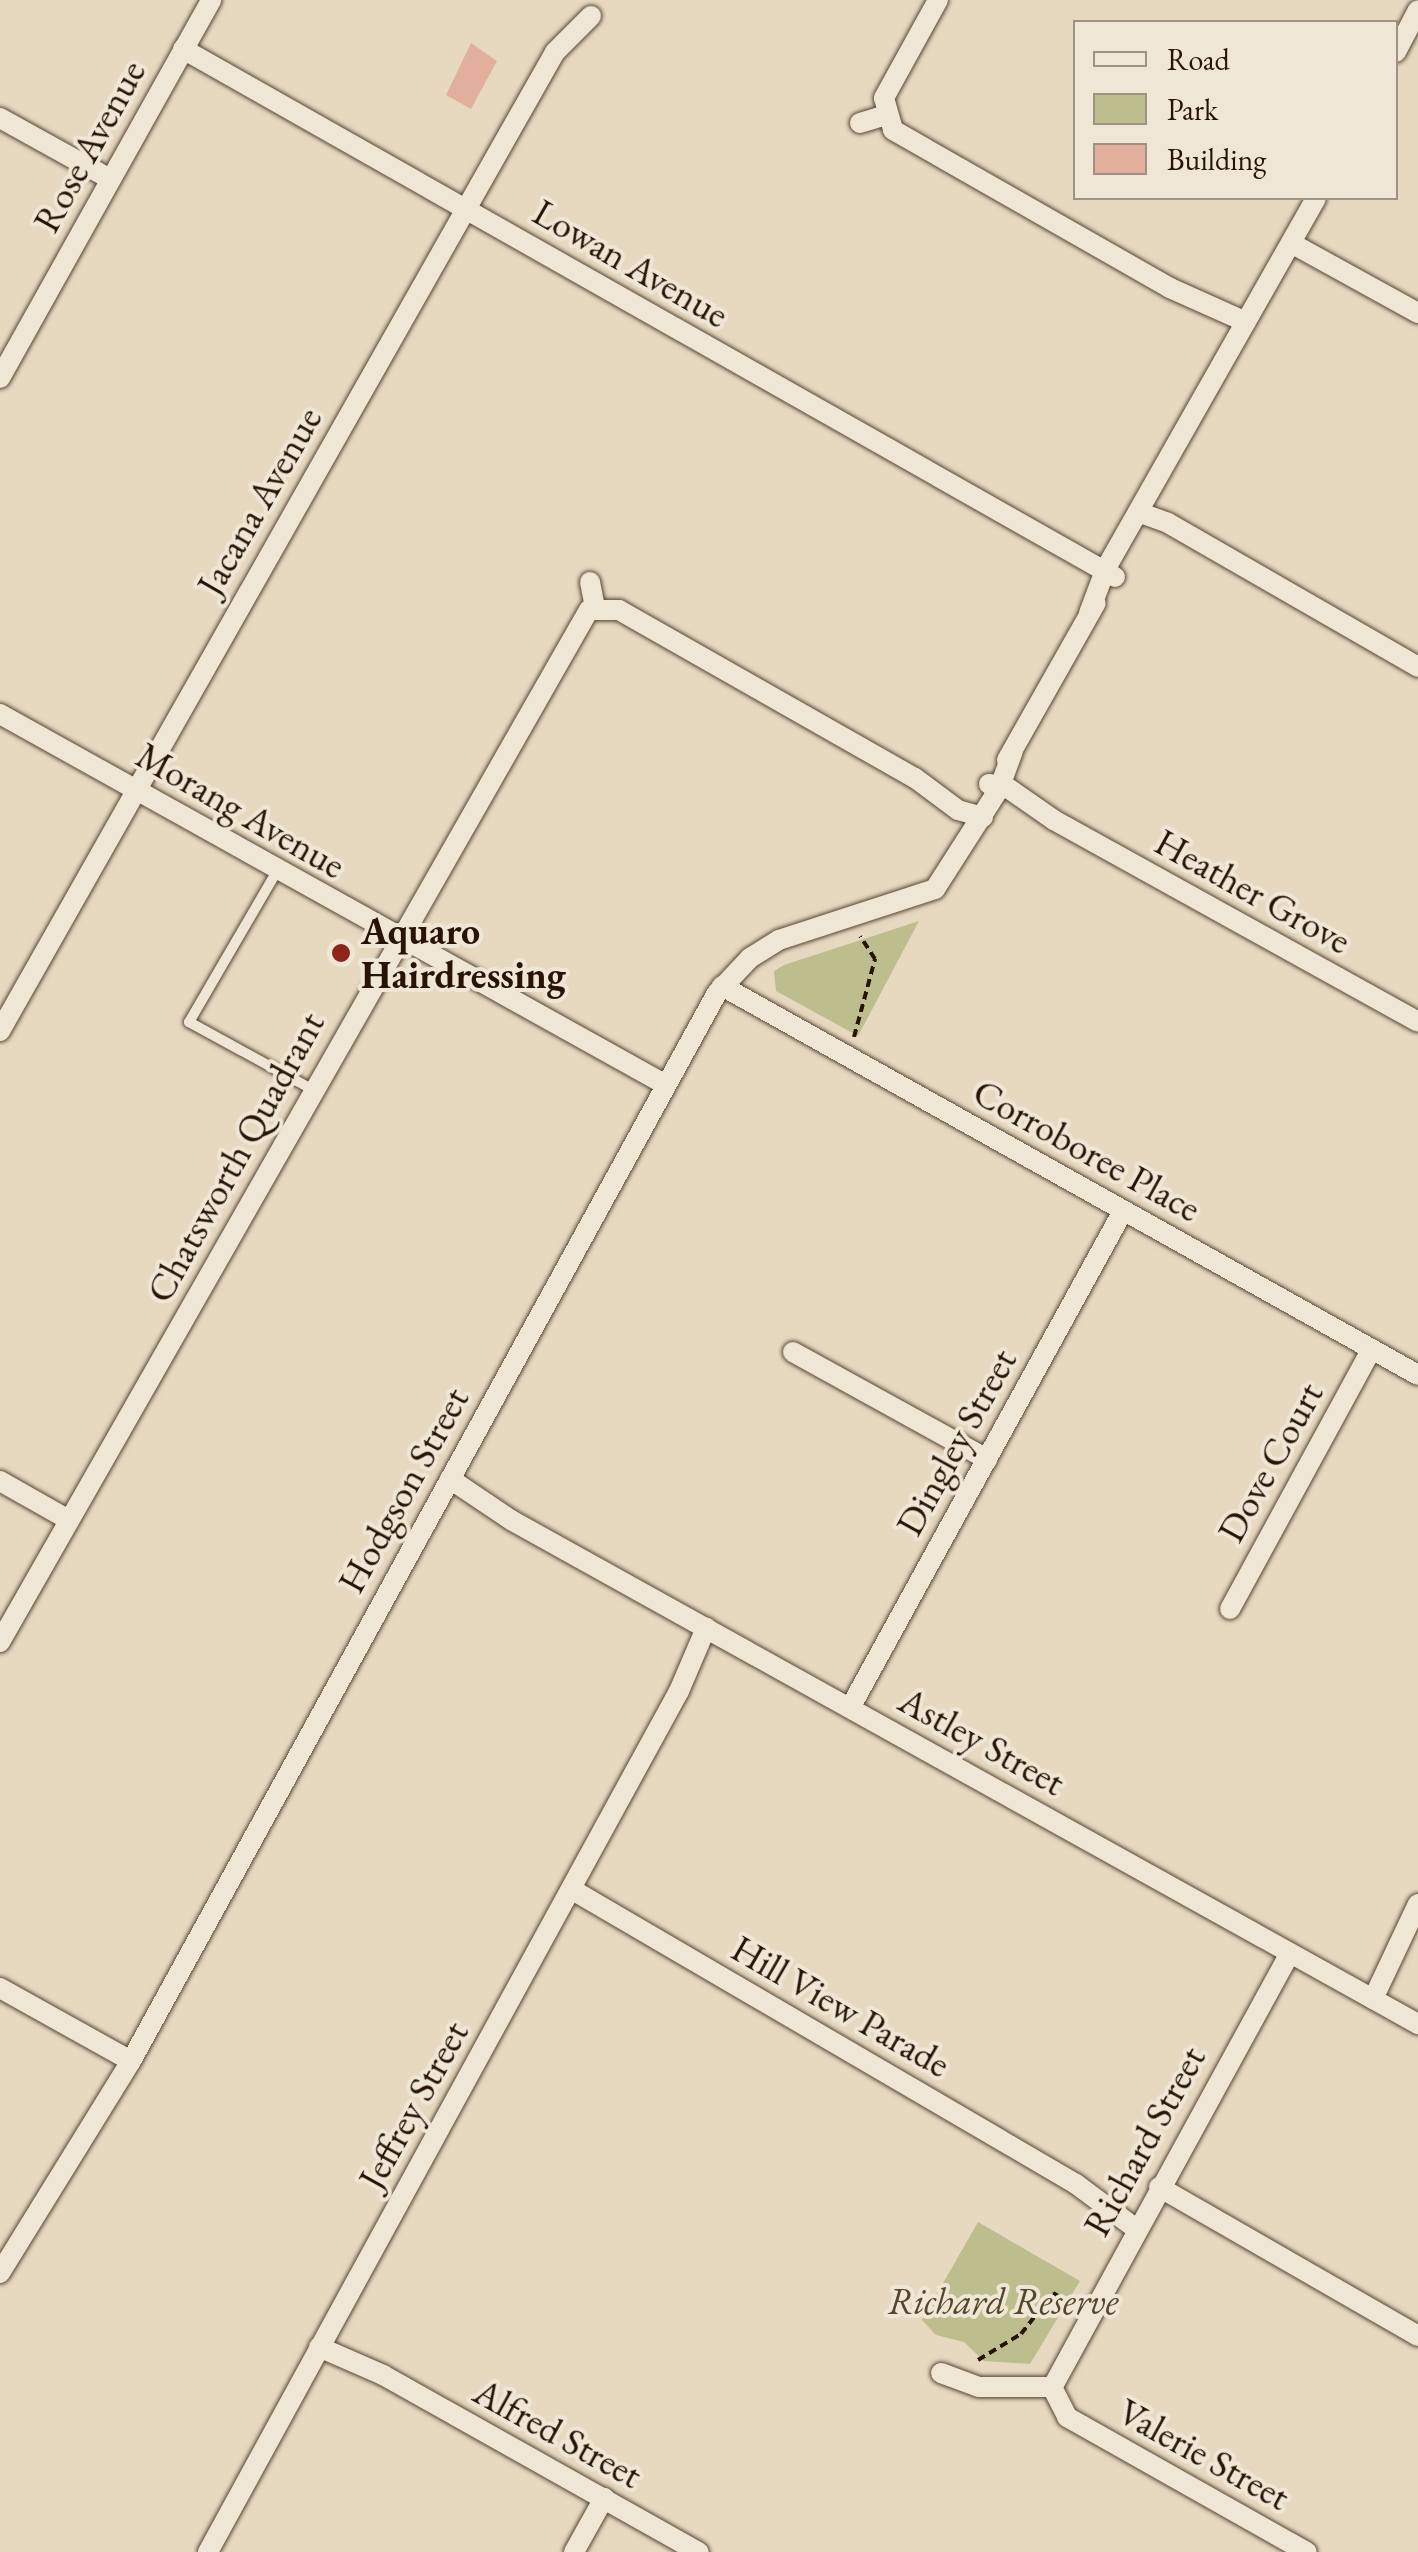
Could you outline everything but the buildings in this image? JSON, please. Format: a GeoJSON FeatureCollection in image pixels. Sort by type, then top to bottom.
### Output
{"type":"FeatureCollection","features":[{"type":"Feature","properties":{"kind":"street","name":"Rose Avenue"},"geometry":{"type":"LineString","coordinates":[[0,378],[211,0]]}},
{"type":"Feature","properties":{"kind":"street"},"geometry":{"type":"LineString","coordinates":[[938,0],[888,90],[886,114],[906,140],[1243,330]]}},
{"type":"Feature","properties":{"kind":"street"},"geometry":{"type":"LineString","coordinates":[[1398,48],[1418,10]]}},
{"type":"Feature","properties":{"kind":"street","name":"Jacana Avenue"},"geometry":{"type":"LineString","coordinates":[[0,1031],[555,52],[591,16]]}},
{"type":"Feature","properties":{"kind":"street","name":"Lowan Avenue"},"geometry":{"type":"LineString","coordinates":[[183,49],[1108,573]]}},
{"type":"Feature","properties":{"kind":"street"},"geometry":{"type":"LineString","coordinates":[[860,123],[886,114]]}},
{"type":"Feature","properties":{"kind":"street"},"geometry":{"type":"LineString","coordinates":[[0,118],[110,180]]}},
{"type":"Feature","properties":{"kind":"street","name":"Hodgson Street"},"geometry":{"type":"LineString","coordinates":[[0,2273],[131,2061],[722,986],[778,940],[928,894],[960,850],[977,813],[996,788],[1108,573],[1145,515],[1315,200]]}},
{"type":"Feature","properties":{"kind":"street"},"geometry":{"type":"LineString","coordinates":[[1291,243],[1418,313]]}},
{"type":"Feature","properties":{"kind":"street"},"geometry":{"type":"LineString","coordinates":[[1145,515],[1418,668]]}},
{"type":"Feature","properties":{"kind":"street"},"geometry":{"type":"LineString","coordinates":[[590,582],[596,607],[619,610],[977,813]]}},
{"type":"Feature","properties":{"kind":"street","name":"Chatsworth Quadrant"},"geometry":{"type":"LineString","coordinates":[[0,1642],[575,626],[596,607]]}},
{"type":"Feature","properties":{"kind":"street","name":"Morang Avenue"},"geometry":{"type":"LineString","coordinates":[[0,714],[662,1090]]}},
{"type":"Feature","properties":{"kind":"street","name":"Heather Grove"},"geometry":{"type":"LineString","coordinates":[[996,788],[1418,1022]]}},
{"type":"Feature","properties":{"kind":"street","name":"Corroboree Place"},"geometry":{"type":"LineString","coordinates":[[722,986],[1418,1375]]}},
{"type":"Feature","properties":{"kind":"street","name":"Dingley Street"},"geometry":{"type":"LineString","coordinates":[[850,1708],[1124,1211]]}},
{"type":"Feature","properties":{"kind":"street","name":"Dove Court"},"geometry":{"type":"LineString","coordinates":[[1230,1609],[1372,1349]]}},
{"type":"Feature","properties":{"kind":"street"},"geometry":{"type":"LineString","coordinates":[[792,1352],[987,1459]]}},
{"type":"Feature","properties":{"kind":"street"},"geometry":{"type":"LineString","coordinates":[[0,1481],[69,1520]]}},
{"type":"Feature","properties":{"kind":"street","name":"Astley Street"},"geometry":{"type":"LineString","coordinates":[[447,1484],[1418,2024]]}},
{"type":"Feature","properties":{"kind":"street","name":"Jeffrey Street"},"geometry":{"type":"LineString","coordinates":[[208,2552],[712,1631]]}},
{"type":"Feature","properties":{"kind":"street","name":"Hill View Parade"},"geometry":{"type":"LineString","coordinates":[[571,1889],[1139,2221]]}},
{"type":"Feature","properties":{"kind":"street"},"geometry":{"type":"LineString","coordinates":[[1367,1996],[1418,1904]]}},
{"type":"Feature","properties":{"kind":"street","name":"Richard Street"},"geometry":{"type":"LineString","coordinates":[[1052,2388],[1139,2221],[1290,1952]]}},
{"type":"Feature","properties":{"kind":"street"},"geometry":{"type":"LineString","coordinates":[[0,1988],[131,2061]]}},
{"type":"Feature","properties":{"kind":"street"},"geometry":{"type":"LineString","coordinates":[[1159,2187],[1418,2336]]}},
{"type":"Feature","properties":{"kind":"street","name":"Alfred Street"},"geometry":{"type":"LineString","coordinates":[[323,2340],[699,2552]]}},
{"type":"Feature","properties":{"kind":"street"},"geometry":{"type":"LineString","coordinates":[[941,2373],[979,2387],[1052,2388]]}},
{"type":"Feature","properties":{"kind":"street","name":"Valerie Street"},"geometry":{"type":"LineString","coordinates":[[1052,2388],[1067,2417],[1307,2552]]}},
{"type":"Feature","properties":{"kind":"street"},"geometry":{"type":"LineString","coordinates":[[574,2552],[604,2498]]}},
{"type":"Feature","properties":{"kind":"lane"},"geometry":{"type":"LineString","coordinates":[[277,871],[189,1022],[313,1090]]}},
{"type":"Feature","properties":{"kind":"path"},"geometry":{"type":"LineString","coordinates":[[854,1037],[875,959],[860,936]]}},
{"type":"Feature","properties":{"kind":"path"},"geometry":{"type":"LineString","coordinates":[[978,2360],[1021,2334],[1053,2293],[1070,2303]]}},
{"type":"Feature","properties":{"kind":"green space"},"geometry":{"type":"Polygon","coordinates":[[[919,921],[858,1036],[776,991],[774,971],[784,965],[919,921]]]}},
{"type":"Feature","properties":{"kind":"green space","name":"Richard Reserve"},"geometry":{"type":"Polygon","coordinates":[[[978,2222],[1080,2281],[1030,2364],[984,2361],[964,2342],[936,2335],[922,2320],[978,2222]]]}},
{"type":"Feature","properties":{"kind":"place","name":"Aquaro Hairdressing"},"geometry":{"type":"Point","coordinates":[341,953]}}]}
